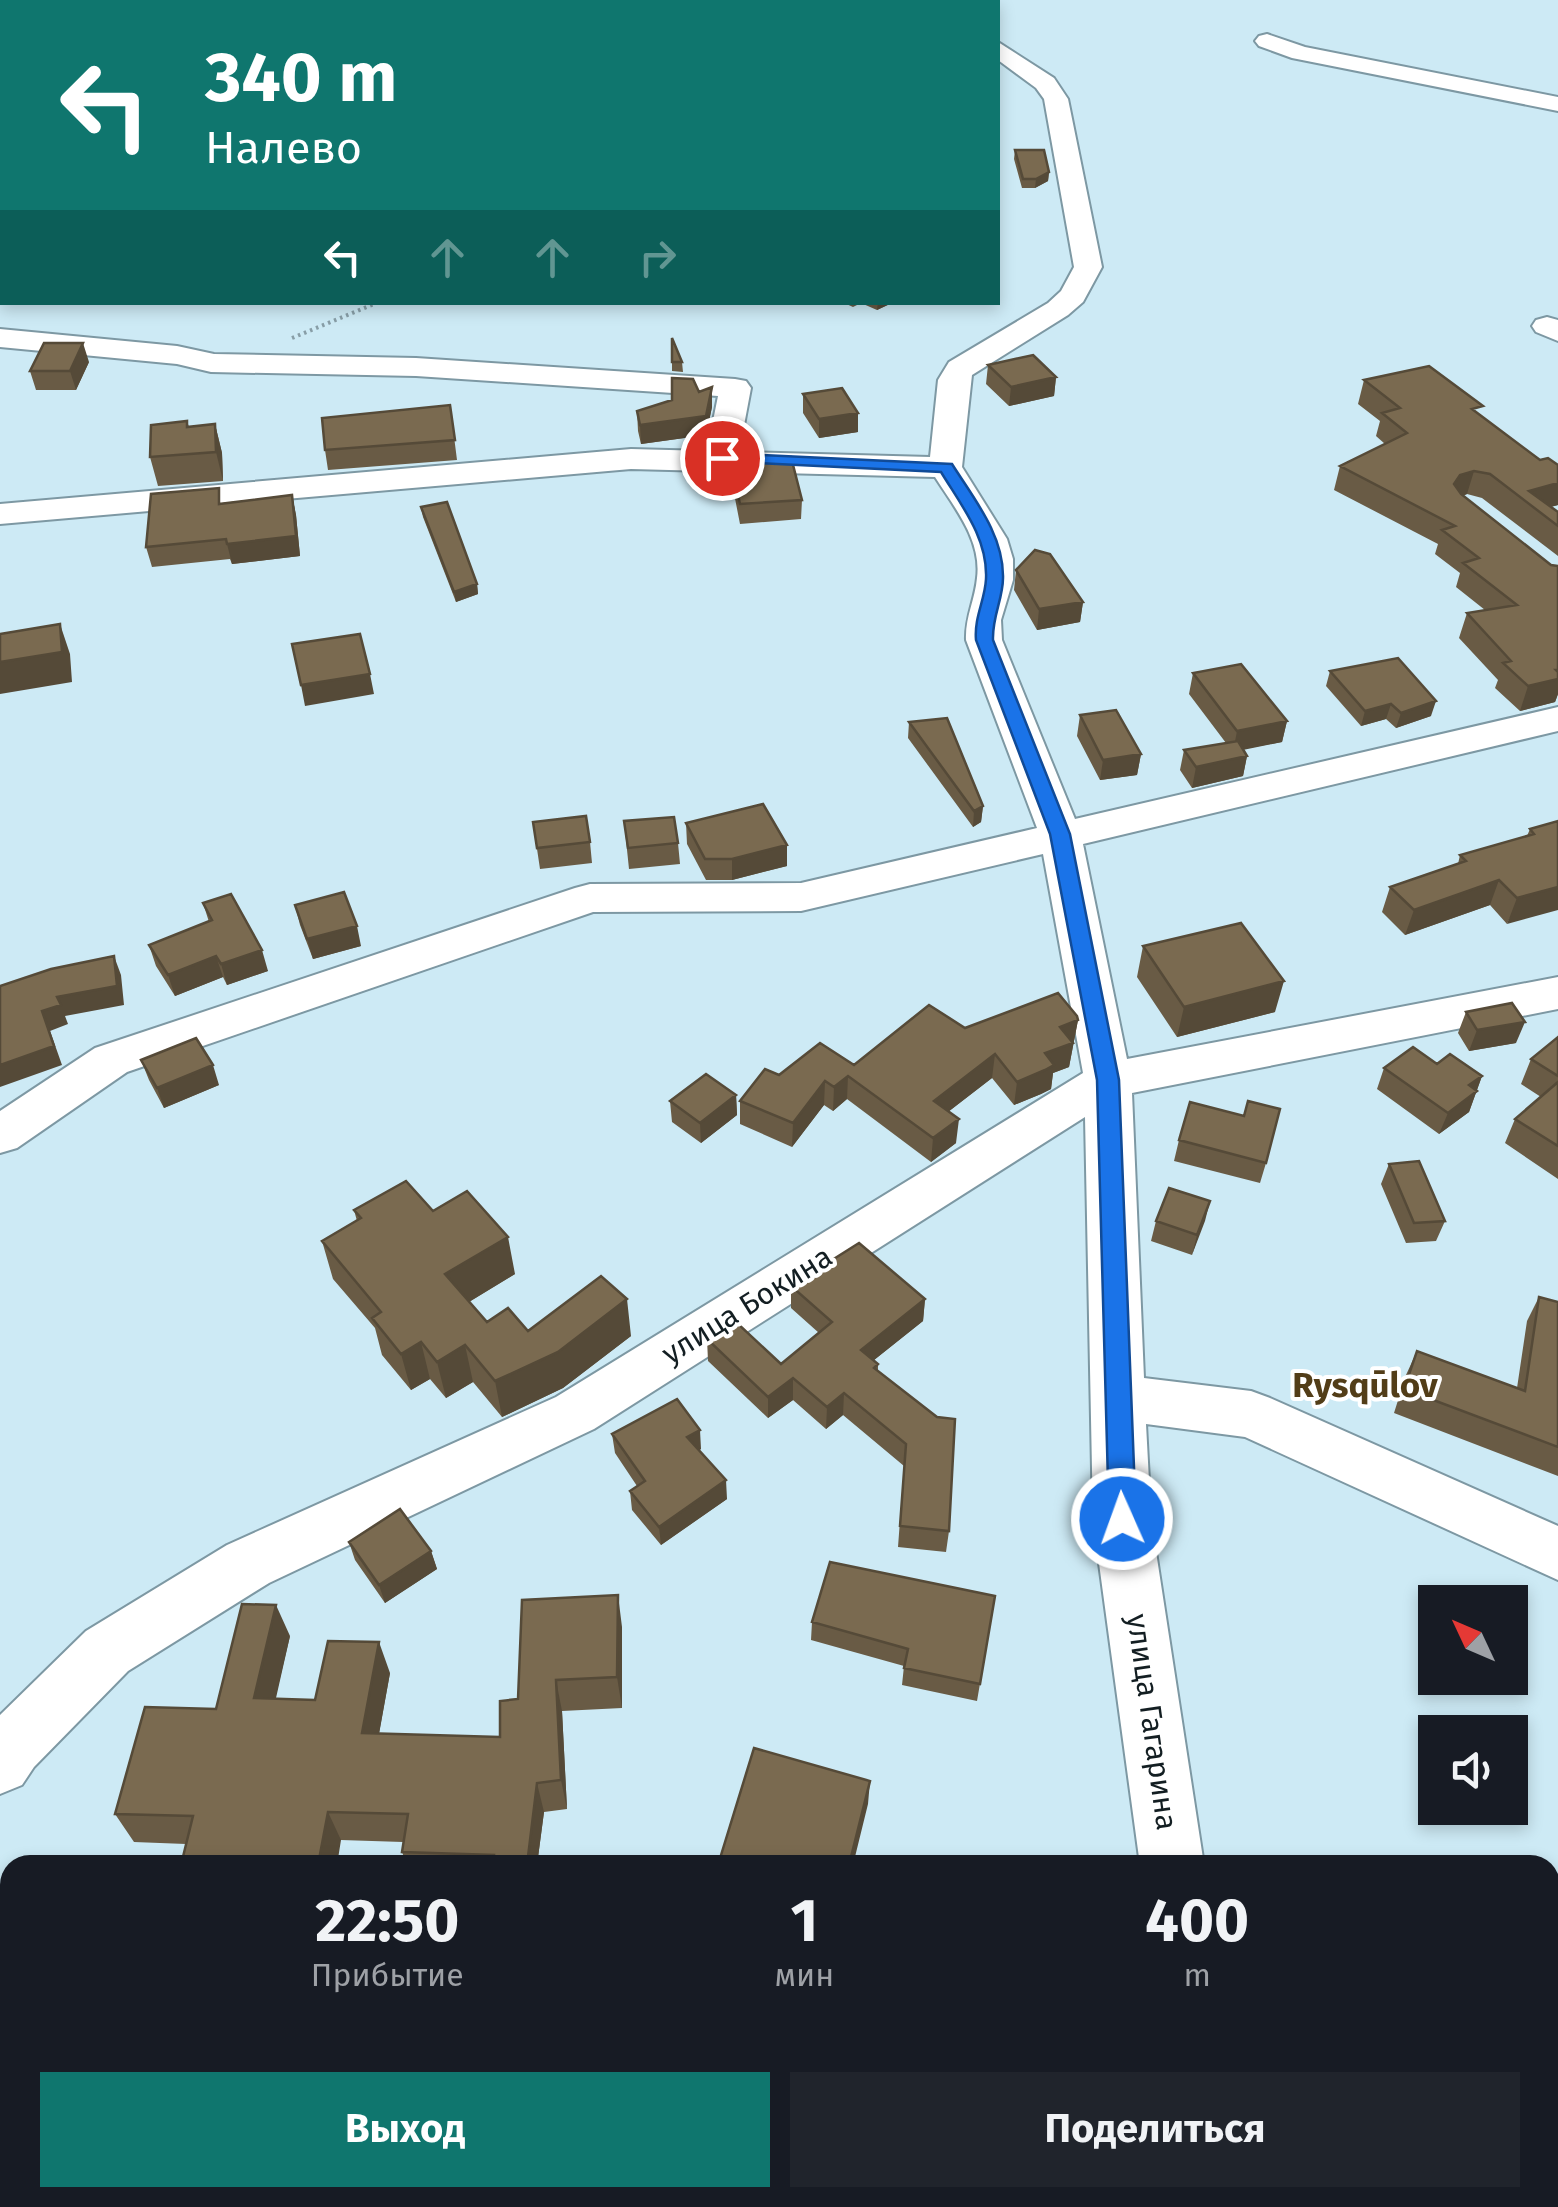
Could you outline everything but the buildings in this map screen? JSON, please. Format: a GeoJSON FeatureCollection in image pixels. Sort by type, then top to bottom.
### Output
{"type":"FeatureCollection","features":[{"type":"Feature","properties":{"kind":"street"},"geometry":{"type":"LineString","coordinates":[[1267,41],[1300,53],[1558,104]]}},
{"type":"Feature","properties":{"kind":"street"},"geometry":{"type":"LineString","coordinates":[[0,514],[631,458],[946,467],[952,380],[970,360],[1058,309],[1073,296],[1088,267],[1056,99],[1036,75],[1000,50]]}},
{"type":"Feature","properties":{"kind":"street"},"geometry":{"type":"LineString","coordinates":[[0,338],[193,356],[212,363],[416,367],[736,388],[722,458]]}},
{"type":"Feature","properties":{"kind":"street","name":"улица Гагарина"},"geometry":{"type":"LineString","coordinates":[[946,467],[990,539],[995,580],[983,620],[984,640],[1060,834],[1108,1080],[1122,1519],[1171,1855]]}},
{"type":"Feature","properties":{"kind":"street"},"geometry":{"type":"LineString","coordinates":[[0,1135],[111,1060],[590,898],[801,897],[1558,719]]}},
{"type":"Feature","properties":{"kind":"street","name":"улица Бокина"},"geometry":{"type":"LineString","coordinates":[[0,1763],[12,1746],[106,1652],[248,1564],[575,1412],[1108,1080],[1558,994]]}},
{"type":"Feature","properties":{"kind":"street"},"geometry":{"type":"LineString","coordinates":[[1119,1398],[1251,1414],[1558,1554]]}},
{"type":"Feature","properties":{"kind":"path"},"geometry":{"type":"LineString","coordinates":[[230,363],[372,305]]}},
{"type":"Feature","properties":{"kind":"district","name":"Rysqūlov"},"geometry":{"type":"Point","coordinates":[1365,1385]}},
{"type":"Feature","properties":{"kind":"route"},"geometry":{"type":"LineString","coordinates":[[722,458],[946,467],[990,539],[995,580],[983,620],[984,640],[1060,834],[1108,1080],[1122,1519]]}}]}
